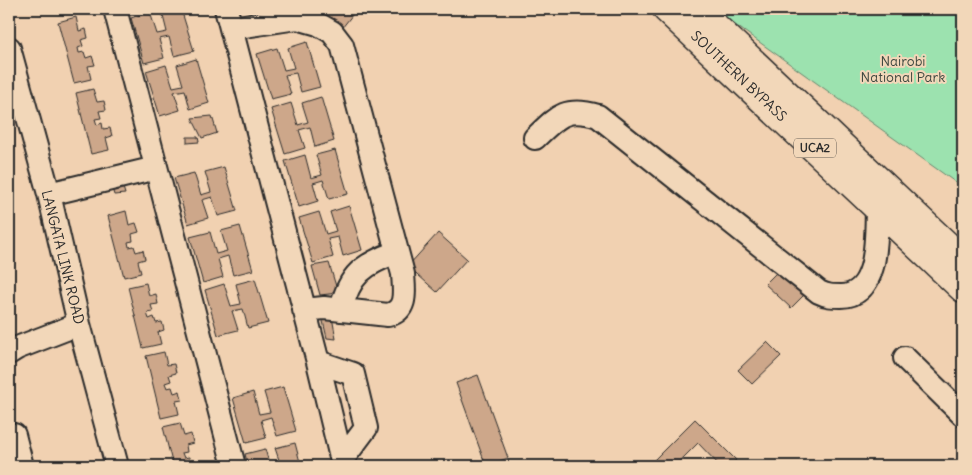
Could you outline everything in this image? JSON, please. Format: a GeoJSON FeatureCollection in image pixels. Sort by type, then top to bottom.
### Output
{"type":"FeatureCollection","features":[{"type":"Feature","properties":{"kind":"highway","name":"SOUTHERN BYPASS"},"geometry":{"type":"LineString","coordinates":[[667,9],[963,288]]}},
{"type":"Feature","properties":{"kind":"highway","name":"SOUTHERN BYPASS"},"geometry":{"type":"LineString","coordinates":[[696,9],[963,261]]}},
{"type":"Feature","properties":{"kind":"street"},"geometry":{"type":"LineString","coordinates":[[115,9],[234,466]]}},
{"type":"Feature","properties":{"kind":"street"},"geometry":{"type":"LineString","coordinates":[[304,310],[324,308],[388,315],[397,312],[404,300],[403,274],[342,45],[338,38],[318,24],[297,18],[229,18],[304,310],[318,362],[342,463]]}},
{"type":"Feature","properties":{"kind":"street","name":"LANGATA LINK ROAD"},"geometry":{"type":"LineString","coordinates":[[9,48],[49,194],[79,324],[116,466]]}},
{"type":"Feature","properties":{"kind":"street"},"geometry":{"type":"LineString","coordinates":[[535,138],[558,116],[579,111],[598,116],[819,292],[827,296],[849,296],[859,291],[866,283],[875,250],[877,207]]}},
{"type":"Feature","properties":{"kind":"street"},"geometry":{"type":"LineString","coordinates":[[49,194],[156,168]]}},
{"type":"Feature","properties":{"kind":"street"},"geometry":{"type":"LineString","coordinates":[[341,310],[345,292],[359,272],[379,258],[397,252]]}},
{"type":"Feature","properties":{"kind":"street"},"geometry":{"type":"LineString","coordinates":[[9,353],[17,348],[79,324]]}},
{"type":"Feature","properties":{"kind":"street"},"geometry":{"type":"LineString","coordinates":[[905,358],[963,414]]}},
{"type":"Feature","properties":{"kind":"street"},"geometry":{"type":"LineString","coordinates":[[318,362],[353,374],[366,428],[342,463]]}},
{"type":"Feature","properties":{"kind":"street"},"geometry":{"type":"LineString","coordinates":[[14,435],[22,466]]}},
{"type":"Feature","properties":{"kind":"green space","name":"Nairobi National Park"},"geometry":{"type":"Polygon","coordinates":[[[713,9],[963,9],[963,189],[955,182],[713,9]]]}},
{"type":"Feature","properties":{"kind":"building"},"geometry":{"type":"Polygon","coordinates":[[[181,9],[194,51],[174,56],[169,37],[159,39],[164,58],[144,63],[131,18],[150,12],[157,34],[167,32],[162,12],[181,9]]]}},
{"type":"Feature","properties":{"kind":"building"},"geometry":{"type":"Polygon","coordinates":[[[318,9],[347,9],[353,14],[342,28],[318,9]]]}},
{"type":"Feature","properties":{"kind":"building"},"geometry":{"type":"Polygon","coordinates":[[[76,17],[79,31],[86,29],[88,38],[81,40],[83,46],[78,48],[79,53],[84,52],[86,58],[92,56],[95,65],[88,66],[91,79],[74,83],[58,22],[76,17]]]}},
{"type":"Feature","properties":{"kind":"building"},"geometry":{"type":"Polygon","coordinates":[[[307,42],[320,87],[301,92],[296,73],[285,75],[291,94],[271,99],[257,54],[277,48],[284,70],[294,68],[288,48],[307,42]]]}},
{"type":"Feature","properties":{"kind":"building"},"geometry":{"type":"Polygon","coordinates":[[[196,59],[209,103],[190,109],[185,90],[174,92],[180,110],[160,116],[146,71],[166,65],[173,87],[183,85],[177,65],[196,59]]]}},
{"type":"Feature","properties":{"kind":"building"},"geometry":{"type":"Polygon","coordinates":[[[93,89],[97,102],[104,101],[106,110],[99,111],[101,118],[95,119],[97,125],[102,123],[103,129],[110,128],[112,136],[106,138],[109,150],[91,154],[76,93],[93,89]]]}},
{"type":"Feature","properties":{"kind":"building"},"geometry":{"type":"Polygon","coordinates":[[[321,97],[334,141],[315,147],[310,127],[299,130],[305,148],[285,154],[271,109],[291,103],[298,125],[308,122],[302,103],[321,97]]]}},
{"type":"Feature","properties":{"kind":"building"},"geometry":{"type":"Polygon","coordinates":[[[212,116],[217,133],[202,138],[192,118],[212,116]]]}},
{"type":"Feature","properties":{"kind":"building"},"geometry":{"type":"Polygon","coordinates":[[[187,137],[198,137],[199,142],[187,143],[187,137]]]}},
{"type":"Feature","properties":{"kind":"building"},"geometry":{"type":"Polygon","coordinates":[[[335,150],[348,194],[329,199],[323,180],[313,183],[318,201],[299,207],[285,161],[305,155],[311,178],[322,175],[316,155],[335,150]]]}},
{"type":"Feature","properties":{"kind":"building"},"geometry":{"type":"Polygon","coordinates":[[[224,167],[237,211],[218,216],[212,197],[202,200],[208,218],[188,224],[174,178],[194,173],[201,195],[211,192],[205,172],[224,167]]]}},
{"type":"Feature","properties":{"kind":"building"},"geometry":{"type":"Polygon","coordinates":[[[122,184],[125,194],[114,195],[111,185],[122,184]]]}},
{"type":"Feature","properties":{"kind":"building"},"geometry":{"type":"Polygon","coordinates":[[[349,206],[362,250],[343,256],[338,237],[328,239],[333,257],[313,263],[299,218],[319,212],[326,234],[336,231],[330,212],[349,206]]]}},
{"type":"Feature","properties":{"kind":"building"},"geometry":{"type":"Polygon","coordinates":[[[126,211],[129,225],[136,223],[139,232],[132,234],[133,241],[128,242],[129,247],[134,246],[136,252],[143,250],[145,259],[138,261],[141,273],[124,277],[108,216],[126,211]]]}},
{"type":"Feature","properties":{"kind":"building"},"geometry":{"type":"Polygon","coordinates":[[[240,226],[253,270],[233,275],[228,256],[218,259],[223,277],[203,283],[190,237],[210,232],[216,254],[227,251],[221,231],[240,226]]]}},
{"type":"Feature","properties":{"kind":"building"},"geometry":{"type":"Polygon","coordinates":[[[438,233],[467,259],[437,292],[408,266],[438,233]]]}},
{"type":"Feature","properties":{"kind":"building"},"geometry":{"type":"Polygon","coordinates":[[[329,263],[338,293],[320,295],[312,266],[329,263]]]}},
{"type":"Feature","properties":{"kind":"building"},"geometry":{"type":"Polygon","coordinates":[[[778,271],[804,295],[791,308],[765,284],[778,271]]]}},
{"type":"Feature","properties":{"kind":"building"},"geometry":{"type":"Polygon","coordinates":[[[255,279],[268,323],[248,328],[243,309],[232,311],[238,330],[218,335],[205,290],[224,284],[231,306],[241,304],[236,284],[255,279]]]}},
{"type":"Feature","properties":{"kind":"building"},"geometry":{"type":"Polygon","coordinates":[[[146,283],[149,296],[156,294],[158,304],[151,305],[153,312],[147,313],[149,319],[154,317],[156,323],[162,322],[164,330],[158,332],[161,344],[143,348],[128,287],[146,283]]]}},
{"type":"Feature","properties":{"kind":"building"},"geometry":{"type":"Polygon","coordinates":[[[322,317],[332,317],[336,339],[327,338],[322,317]]]}},
{"type":"Feature","properties":{"kind":"building"},"geometry":{"type":"Polygon","coordinates":[[[767,342],[781,356],[752,384],[738,370],[767,342]]]}},
{"type":"Feature","properties":{"kind":"building"},"geometry":{"type":"Polygon","coordinates":[[[164,352],[167,365],[174,364],[176,373],[169,375],[171,381],[165,383],[167,388],[172,387],[174,393],[180,391],[182,400],[176,401],[179,414],[161,418],[146,356],[164,352]]]}},
{"type":"Feature","properties":{"kind":"building"},"geometry":{"type":"Polygon","coordinates":[[[478,375],[508,458],[486,466],[456,383],[478,375]]]}},
{"type":"Feature","properties":{"kind":"building"},"geometry":{"type":"Polygon","coordinates":[[[283,387],[296,431],[277,436],[271,417],[261,420],[266,438],[246,443],[233,398],[253,392],[259,414],[270,412],[264,392],[283,387]]]}},
{"type":"Feature","properties":{"kind":"building"},"geometry":{"type":"Polygon","coordinates":[[[695,419],[736,460],[729,466],[720,466],[698,443],[675,466],[648,466],[695,419]]]}},
{"type":"Feature","properties":{"kind":"building"},"geometry":{"type":"Polygon","coordinates":[[[180,423],[184,436],[191,434],[193,443],[186,445],[187,452],[182,453],[184,458],[189,457],[190,463],[197,462],[198,466],[173,466],[163,427],[180,423]]]}},
{"type":"Feature","properties":{"kind":"building"},"geometry":{"type":"Polygon","coordinates":[[[295,443],[301,466],[281,466],[275,448],[295,443]]]}},
{"type":"Feature","properties":{"kind":"building"},"geometry":{"type":"Polygon","coordinates":[[[265,449],[270,466],[248,466],[245,454],[265,449]]]}}]}
